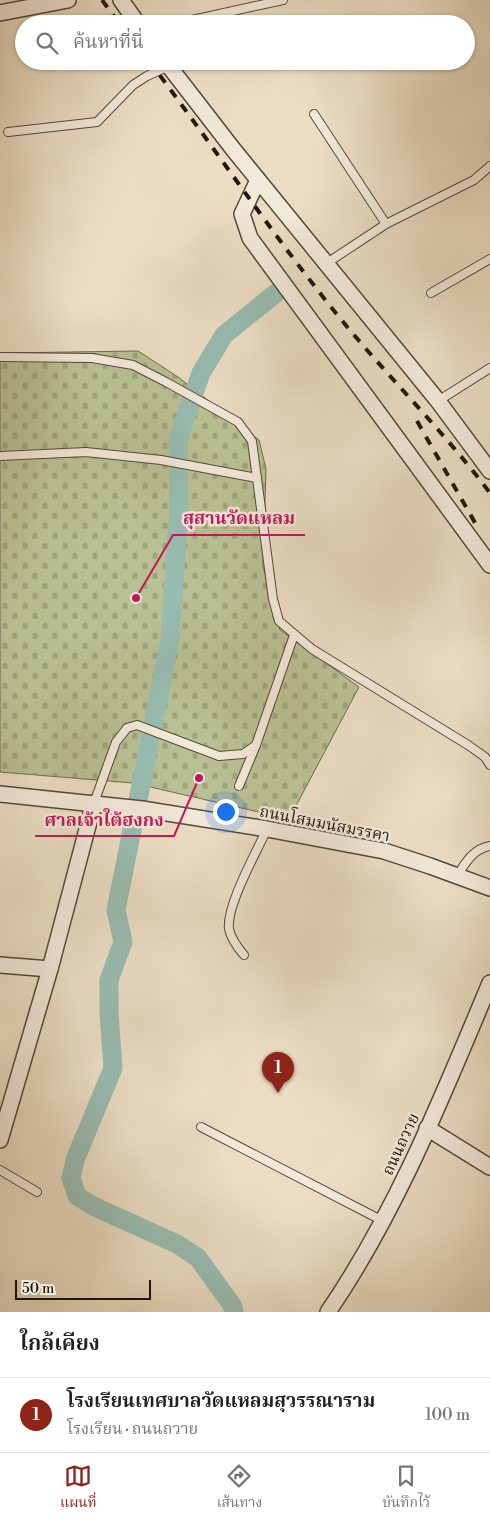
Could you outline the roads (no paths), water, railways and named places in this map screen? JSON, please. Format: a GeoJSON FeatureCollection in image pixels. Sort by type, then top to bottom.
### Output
{"type":"FeatureCollection","features":[{"type":"Feature","properties":{"kind":"street"},"geometry":{"type":"LineString","coordinates":[[0,13],[68,0]]}},
{"type":"Feature","properties":{"kind":"street"},"geometry":{"type":"LineString","coordinates":[[121,0],[132,15]]}},
{"type":"Feature","properties":{"kind":"street"},"geometry":{"type":"LineString","coordinates":[[172,70],[258,180],[438,401],[490,471]]}},
{"type":"Feature","properties":{"kind":"street"},"geometry":{"type":"LineString","coordinates":[[258,180],[242,214],[250,238],[490,564]]}},
{"type":"Feature","properties":{"kind":"street","name":"ถนนโสมมนัสมรรคา"},"geometry":{"type":"LineString","coordinates":[[0,794],[136,808],[267,829],[384,851],[490,888]]}},
{"type":"Feature","properties":{"kind":"street"},"geometry":{"type":"LineString","coordinates":[[0,1140],[7,1094],[50,969],[94,803]]}},
{"type":"Feature","properties":{"kind":"street"},"geometry":{"type":"LineString","coordinates":[[0,965],[50,969]]}},
{"type":"Feature","properties":{"kind":"street","name":"ถนนถวาย"},"geometry":{"type":"LineString","coordinates":[[328,1312],[353,1275],[383,1221],[427,1128],[490,983]]}},
{"type":"Feature","properties":{"kind":"street"},"geometry":{"type":"LineString","coordinates":[[427,1128],[490,1167]]}},
{"type":"Feature","properties":{"kind":"lane"},"geometry":{"type":"LineString","coordinates":[[215,15],[283,0]]}},
{"type":"Feature","properties":{"kind":"lane"},"geometry":{"type":"LineString","coordinates":[[8,132],[97,122],[133,85],[157,70]]}},
{"type":"Feature","properties":{"kind":"lane"},"geometry":{"type":"LineString","coordinates":[[314,114],[386,224]]}},
{"type":"Feature","properties":{"kind":"lane"},"geometry":{"type":"LineString","coordinates":[[327,264],[386,224],[474,180],[490,166]]}},
{"type":"Feature","properties":{"kind":"lane"},"geometry":{"type":"LineString","coordinates":[[431,293],[490,259]]}},
{"type":"Feature","properties":{"kind":"lane"},"geometry":{"type":"LineString","coordinates":[[0,356],[92,358],[133,365],[238,422],[252,441],[273,599],[279,621],[312,649],[468,745],[485,757],[490,765]]}},
{"type":"Feature","properties":{"kind":"lane"},"geometry":{"type":"LineString","coordinates":[[438,401],[490,368]]}},
{"type":"Feature","properties":{"kind":"lane"},"geometry":{"type":"LineString","coordinates":[[0,456],[86,452],[161,460],[257,478]]}},
{"type":"Feature","properties":{"kind":"lane"},"geometry":{"type":"LineString","coordinates":[[239,786],[256,745],[294,635]]}},
{"type":"Feature","properties":{"kind":"lane"},"geometry":{"type":"LineString","coordinates":[[94,803],[116,742],[127,728],[138,725],[219,756],[243,754],[256,745]]}},
{"type":"Feature","properties":{"kind":"lane"},"geometry":{"type":"LineString","coordinates":[[244,956],[234,944],[229,928],[232,906],[267,829]]}},
{"type":"Feature","properties":{"kind":"lane"},"geometry":{"type":"LineString","coordinates":[[457,876],[470,856],[481,847],[490,846]]}},
{"type":"Feature","properties":{"kind":"lane"},"geometry":{"type":"LineString","coordinates":[[201,1127],[383,1221]]}},
{"type":"Feature","properties":{"kind":"lane"},"geometry":{"type":"LineString","coordinates":[[0,1170],[37,1192]]}},
{"type":"Feature","properties":{"kind":"waterway"},"geometry":{"type":"LineString","coordinates":[[234,1312],[232,1305],[198,1258],[177,1244],[93,1206],[77,1196],[71,1178],[75,1160],[113,1068],[109,1014],[109,980],[123,942],[116,910],[170,640],[179,508],[178,439],[201,373],[224,335],[276,293]]}},
{"type":"Feature","properties":{"kind":"railway"},"geometry":{"type":"LineString","coordinates":[[102,0],[113,15]]}},
{"type":"Feature","properties":{"kind":"railway"},"geometry":{"type":"LineString","coordinates":[[156,70],[269,226],[344,323],[455,449],[490,493]]}},
{"type":"Feature","properties":{"kind":"railway"},"geometry":{"type":"LineString","coordinates":[[417,421],[478,528]]}},
{"type":"Feature","properties":{"kind":"place","name":"สุสานวัดแหลม"},"geometry":{"type":"Point","coordinates":[136,598]}},
{"type":"Feature","properties":{"kind":"place","name":"ศาลเจ้าใต้ฮงกง"},"geometry":{"type":"Point","coordinates":[199,778]}},
{"type":"Feature","properties":{"kind":"place","name":"โรงเรียนเทศบาลวัดแหลมสุวรรณาราม"},"geometry":{"type":"Point","coordinates":[278,1093]}}]}
